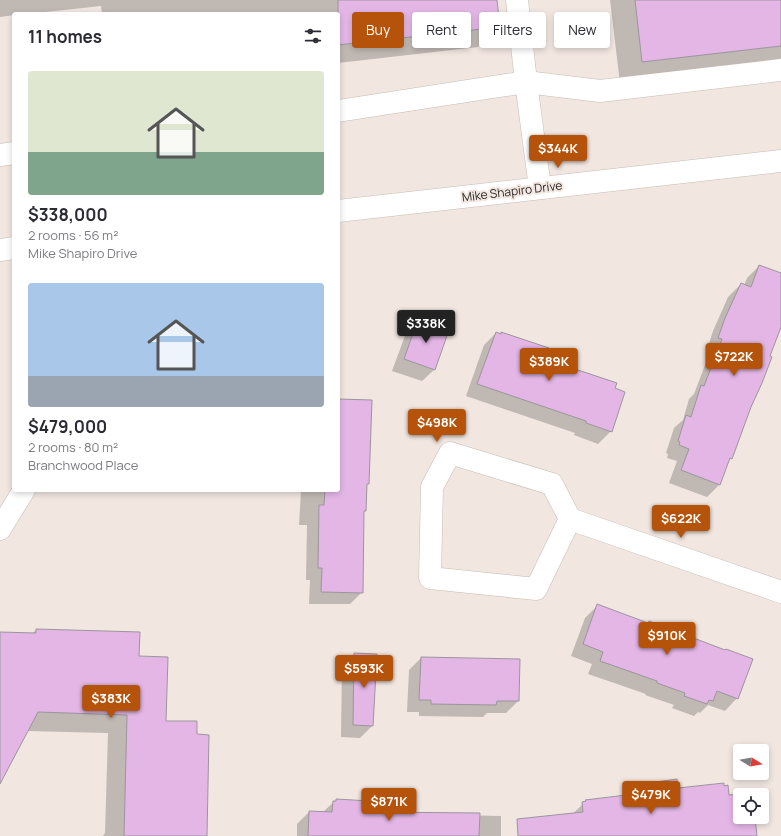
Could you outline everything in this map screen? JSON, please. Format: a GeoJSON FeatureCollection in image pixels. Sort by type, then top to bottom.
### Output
{"type":"FeatureCollection","features":[{"type":"Feature","properties":{"kind":"street"},"geometry":{"type":"LineString","coordinates":[[517,0],[540,188]]}},
{"type":"Feature","properties":{"kind":"street"},"geometry":{"type":"LineString","coordinates":[[340,111],[526,82],[600,91],[781,70]]}},
{"type":"Feature","properties":{"kind":"street"},"geometry":{"type":"LineString","coordinates":[[0,155],[12,153]]}},
{"type":"Feature","properties":{"kind":"street","name":"Mike Shapiro Drive"},"geometry":{"type":"LineString","coordinates":[[340,211],[781,161]]}},
{"type":"Feature","properties":{"kind":"street"},"geometry":{"type":"LineString","coordinates":[[0,250],[12,248]]}},
{"type":"Feature","properties":{"kind":"street"},"geometry":{"type":"LineString","coordinates":[[570,519],[536,589],[430,578],[432,487],[450,453],[552,484],[570,519],[781,592]]}},
{"type":"Feature","properties":{"kind":"street"},"geometry":{"type":"LineString","coordinates":[[0,529],[23,492]]}},
{"type":"Feature","properties":{"kind":"building"},"geometry":{"type":"Polygon","coordinates":[[[338,0],[497,0],[498,12],[479,12],[479,29],[471,30],[471,12],[412,12],[412,37],[404,38],[404,12],[352,12],[352,43],[340,45],[340,12],[338,12],[338,0]]]}},
{"type":"Feature","properties":{"kind":"building"},"geometry":{"type":"Polygon","coordinates":[[[635,0],[781,0],[781,46],[642,62],[635,0]]]}},
{"type":"Feature","properties":{"kind":"building"},"geometry":{"type":"Polygon","coordinates":[[[759,265],[781,273],[781,327],[762,383],[720,485],[681,470],[689,449],[679,445],[680,442],[678,441],[686,415],[691,417],[701,385],[704,386],[722,339],[718,338],[725,318],[741,283],[751,287],[759,265]]]}},
{"type":"Feature","properties":{"kind":"building"},"geometry":{"type":"Polygon","coordinates":[[[418,319],[449,330],[435,370],[404,359],[418,319]]]}},
{"type":"Feature","properties":{"kind":"building"},"geometry":{"type":"Polygon","coordinates":[[[496,332],[501,334],[501,332],[549,348],[549,350],[557,352],[554,362],[617,383],[615,388],[625,392],[612,432],[586,423],[586,421],[477,384],[496,332]]]}},
{"type":"Feature","properties":{"kind":"building"},"geometry":{"type":"Polygon","coordinates":[[[340,399],[372,400],[369,484],[367,484],[366,511],[364,511],[363,593],[321,592],[322,568],[318,568],[319,505],[324,505],[325,492],[340,492],[340,399]]]}},
{"type":"Feature","properties":{"kind":"building"},"geometry":{"type":"Polygon","coordinates":[[[597,604],[648,623],[649,621],[753,659],[738,699],[717,691],[713,701],[709,700],[707,704],[684,696],[685,693],[657,683],[657,681],[600,661],[603,652],[583,644],[597,604]]]}},
{"type":"Feature","properties":{"kind":"building"},"geometry":{"type":"Polygon","coordinates":[[[36,629],[140,632],[139,656],[168,657],[166,721],[197,721],[197,734],[209,735],[207,836],[124,836],[127,715],[38,712],[0,784],[0,632],[36,633],[36,629]]]}},
{"type":"Feature","properties":{"kind":"building"},"geometry":{"type":"Polygon","coordinates":[[[354,653],[377,654],[373,726],[353,725],[354,653]]]}},
{"type":"Feature","properties":{"kind":"building"},"geometry":{"type":"Polygon","coordinates":[[[421,657],[520,659],[519,701],[497,701],[496,705],[431,704],[431,700],[419,700],[421,657]]]}},
{"type":"Feature","properties":{"kind":"building"},"geometry":{"type":"Polygon","coordinates":[[[677,779],[678,788],[724,783],[724,786],[728,785],[729,795],[733,795],[733,824],[756,824],[757,836],[518,836],[517,819],[583,812],[582,802],[586,801],[585,800],[643,793],[642,784],[677,779]]]}},
{"type":"Feature","properties":{"kind":"building"},"geometry":{"type":"Polygon","coordinates":[[[336,799],[370,801],[369,812],[480,813],[479,836],[308,836],[309,811],[332,812],[333,801],[336,801],[336,799]]]}}]}
